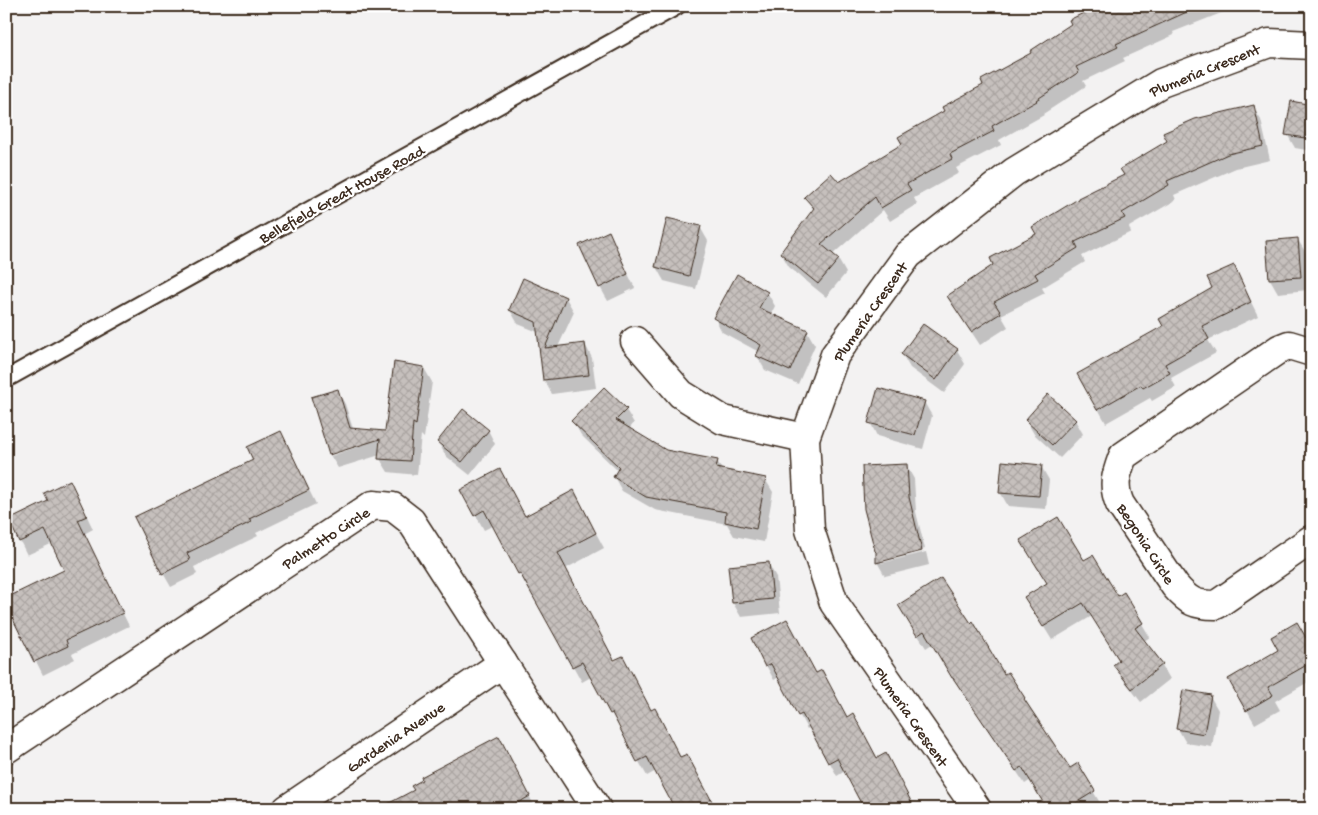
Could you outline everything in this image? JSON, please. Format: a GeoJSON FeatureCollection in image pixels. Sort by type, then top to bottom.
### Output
{"type":"FeatureCollection","features":[{"type":"Feature","properties":{"kind":"street","name":"Plumeria Crescent"},"geometry":{"type":"LineString","coordinates":[[976,809],[834,603],[810,530],[806,438],[835,355],[908,255],[1006,178],[1161,83],[1269,43],[1312,45]]}},
{"type":"Feature","properties":{"kind":"street"},"geometry":{"type":"LineString","coordinates":[[635,341],[680,394],[723,420],[806,438]]}},
{"type":"Feature","properties":{"kind":"street","name":"Begonia Circle"},"geometry":{"type":"LineString","coordinates":[[1308,551],[1216,605],[1193,603],[1175,586],[1120,504],[1115,482],[1123,456],[1279,349],[1289,345],[1312,352]]}},
{"type":"Feature","properties":{"kind":"street","name":"Palmetto Circle"},"geometry":{"type":"LineString","coordinates":[[6,749],[373,505],[393,507],[411,521],[597,809]]}},
{"type":"Feature","properties":{"kind":"street","name":"Gardenia Avenue"},"geometry":{"type":"LineString","coordinates":[[287,809],[503,664]]}},
{"type":"Feature","properties":{"kind":"lane","name":"Bellefield Great House Road"},"geometry":{"type":"LineString","coordinates":[[6,380],[677,6]]}},
{"type":"Feature","properties":{"kind":"building"},"geometry":{"type":"Polygon","coordinates":[[[1098,6],[1200,6],[1116,44],[1118,47],[1076,67],[1079,72],[1037,101],[992,126],[994,131],[950,154],[952,159],[907,184],[911,190],[881,208],[875,197],[821,244],[839,259],[818,284],[780,253],[814,208],[804,197],[831,173],[839,182],[902,144],[898,137],[944,111],[942,107],[983,85],[981,80],[1031,53],[1030,51],[1071,24],[1069,20],[1098,6]]]}},
{"type":"Feature","properties":{"kind":"building"},"geometry":{"type":"Polygon","coordinates":[[[1291,101],[1312,105],[1312,139],[1285,135],[1291,101]]]}},
{"type":"Feature","properties":{"kind":"building"},"geometry":{"type":"Polygon","coordinates":[[[1254,105],[1263,146],[1228,154],[1167,181],[1169,185],[1122,213],[1125,218],[1075,242],[1078,248],[1035,274],[1038,279],[994,302],[1001,313],[971,332],[947,296],[993,265],[990,258],[1036,234],[1032,227],[1078,198],[1124,175],[1120,169],[1167,141],[1163,133],[1195,119],[1254,105]]]}},
{"type":"Feature","properties":{"kind":"building"},"geometry":{"type":"Polygon","coordinates":[[[667,218],[701,226],[689,276],[655,267],[667,218]]]}},
{"type":"Feature","properties":{"kind":"building"},"geometry":{"type":"Polygon","coordinates":[[[609,231],[628,274],[599,288],[579,245],[609,231]]]}},
{"type":"Feature","properties":{"kind":"building"},"geometry":{"type":"Polygon","coordinates":[[[1298,238],[1301,277],[1269,279],[1266,241],[1298,238]]]}},
{"type":"Feature","properties":{"kind":"building"},"geometry":{"type":"Polygon","coordinates":[[[1234,265],[1251,302],[1202,326],[1209,339],[1165,364],[1170,373],[1143,388],[1141,385],[1097,410],[1077,374],[1163,326],[1159,319],[1212,288],[1207,277],[1234,265]]]}},
{"type":"Feature","properties":{"kind":"building"},"geometry":{"type":"Polygon","coordinates":[[[737,274],[768,292],[759,308],[808,330],[790,371],[756,356],[761,345],[713,318],[737,274]]]}},
{"type":"Feature","properties":{"kind":"building"},"geometry":{"type":"Polygon","coordinates":[[[523,278],[566,297],[545,348],[585,343],[589,375],[543,380],[536,322],[509,310],[523,278]]]}},
{"type":"Feature","properties":{"kind":"building"},"geometry":{"type":"Polygon","coordinates":[[[923,324],[958,349],[936,380],[901,354],[923,324]]]}},
{"type":"Feature","properties":{"kind":"building"},"geometry":{"type":"Polygon","coordinates":[[[394,362],[424,367],[416,425],[413,423],[410,461],[378,459],[380,439],[329,455],[311,397],[338,389],[350,428],[385,431],[394,362]]]}},
{"type":"Feature","properties":{"kind":"building"},"geometry":{"type":"Polygon","coordinates":[[[604,387],[627,409],[616,420],[666,450],[718,460],[716,468],[766,478],[756,529],[725,522],[726,512],[646,497],[613,477],[619,467],[571,421],[604,387]]]}},
{"type":"Feature","properties":{"kind":"building"},"geometry":{"type":"Polygon","coordinates":[[[878,388],[925,401],[915,435],[868,423],[878,388]]]}},
{"type":"Feature","properties":{"kind":"building"},"geometry":{"type":"Polygon","coordinates":[[[1048,394],[1076,420],[1052,445],[1025,420],[1048,394]]]}},
{"type":"Feature","properties":{"kind":"building"},"geometry":{"type":"Polygon","coordinates":[[[463,409],[489,430],[462,462],[437,442],[463,409]]]}},
{"type":"Feature","properties":{"kind":"building"},"geometry":{"type":"Polygon","coordinates":[[[281,431],[309,490],[249,519],[251,522],[187,553],[190,560],[162,574],[134,517],[253,460],[247,447],[281,431]]]}},
{"type":"Feature","properties":{"kind":"building"},"geometry":{"type":"Polygon","coordinates":[[[1002,461],[1042,465],[1039,496],[999,493],[1002,461]]]}},
{"type":"Feature","properties":{"kind":"building"},"geometry":{"type":"Polygon","coordinates":[[[907,464],[909,497],[922,551],[876,563],[876,552],[864,509],[862,466],[907,464]]]}},
{"type":"Feature","properties":{"kind":"building"},"geometry":{"type":"Polygon","coordinates":[[[500,469],[525,516],[574,490],[596,533],[558,553],[614,660],[623,656],[651,710],[655,708],[680,757],[687,754],[716,809],[675,809],[647,757],[637,762],[612,713],[610,714],[582,662],[572,667],[520,573],[518,574],[484,510],[474,516],[460,490],[500,469]]]}},
{"type":"Feature","properties":{"kind":"building"},"geometry":{"type":"Polygon","coordinates":[[[70,480],[87,516],[78,520],[123,613],[66,640],[68,646],[34,662],[6,605],[6,598],[64,570],[45,530],[19,542],[9,520],[48,501],[44,493],[70,480]]]}},
{"type":"Feature","properties":{"kind":"building"},"geometry":{"type":"Polygon","coordinates":[[[1058,517],[1084,560],[1093,555],[1118,596],[1124,592],[1143,623],[1135,628],[1163,664],[1132,689],[1113,665],[1119,660],[1083,603],[1043,627],[1024,597],[1047,583],[1020,540],[1058,517]]]}},
{"type":"Feature","properties":{"kind":"building"},"geometry":{"type":"Polygon","coordinates":[[[769,562],[773,599],[732,603],[728,566],[769,562]]]}},
{"type":"Feature","properties":{"kind":"building"},"geometry":{"type":"Polygon","coordinates":[[[941,578],[971,623],[973,621],[1004,674],[1008,672],[1070,768],[1078,763],[1095,791],[1066,809],[1047,809],[1022,767],[1016,771],[952,678],[924,631],[917,636],[898,605],[941,578]]]}},
{"type":"Feature","properties":{"kind":"building"},"geometry":{"type":"Polygon","coordinates":[[[787,619],[816,673],[822,670],[847,717],[853,713],[877,758],[886,753],[915,809],[864,809],[837,758],[828,763],[802,714],[798,716],[771,664],[765,667],[751,638],[787,619]]]}},
{"type":"Feature","properties":{"kind":"building"},"geometry":{"type":"Polygon","coordinates":[[[1297,622],[1312,648],[1312,662],[1268,687],[1273,695],[1246,711],[1228,679],[1278,650],[1271,637],[1297,622]]]}},
{"type":"Feature","properties":{"kind":"building"},"geometry":{"type":"Polygon","coordinates":[[[1183,690],[1211,695],[1204,734],[1176,729],[1183,690]]]}},
{"type":"Feature","properties":{"kind":"building"},"geometry":{"type":"Polygon","coordinates":[[[499,736],[530,796],[507,809],[378,809],[414,790],[411,786],[422,780],[421,777],[499,736]]]}}]}
